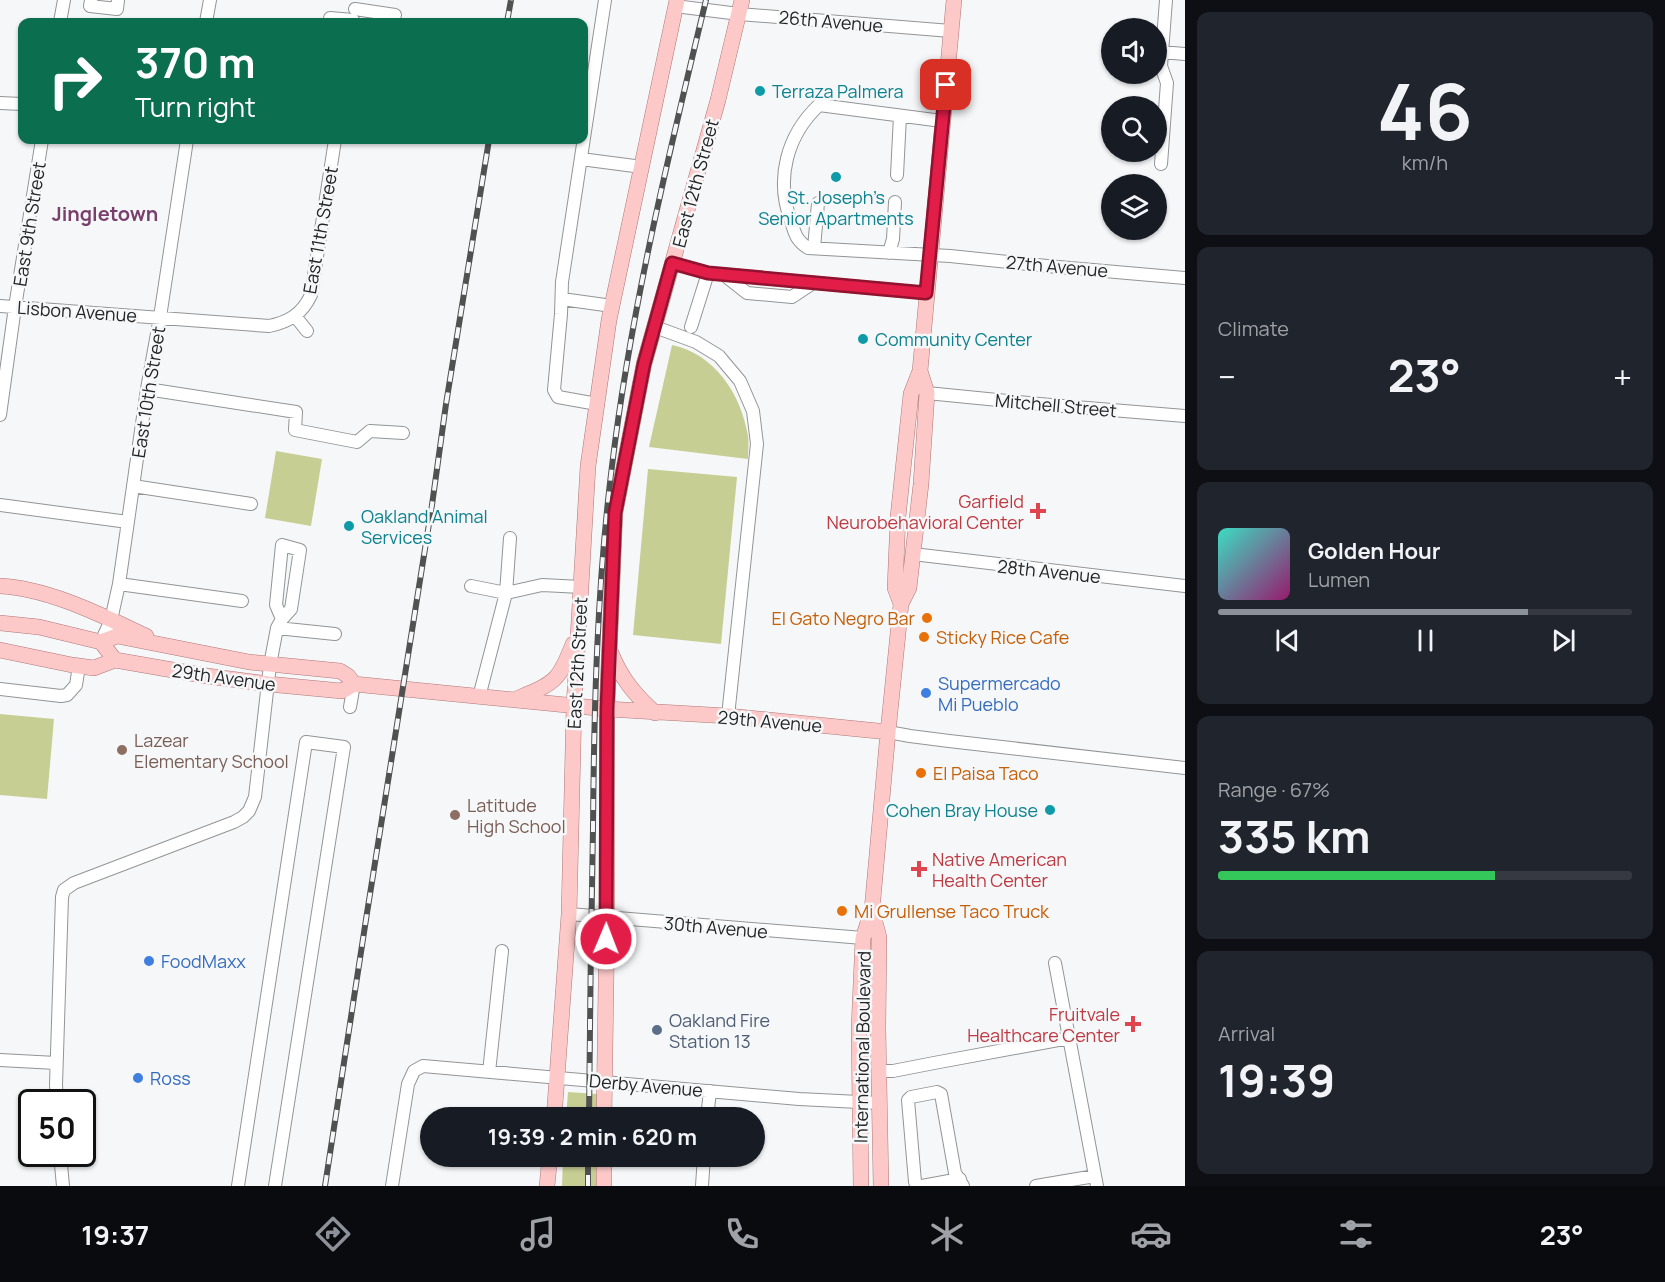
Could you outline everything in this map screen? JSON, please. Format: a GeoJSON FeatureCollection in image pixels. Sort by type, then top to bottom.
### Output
{"type":"FeatureCollection","features":[{"type":"Feature","properties":{"kind":"main road","name":"International Boulevard"},"geometry":{"type":"LineString","coordinates":[[901,604],[895,588],[898,517],[911,394],[920,371],[954,0]]}},
{"type":"Feature","properties":{"kind":"main road","name":"East 12th Street"},"geometry":{"type":"LineString","coordinates":[[555,1107],[569,914],[574,706],[588,466],[612,306],[676,3]]}},
{"type":"Feature","properties":{"kind":"main road","name":"East 12th Street"},"geometry":{"type":"LineString","coordinates":[[604,1107],[607,709],[615,513],[644,364],[718,100],[741,7]]}},
{"type":"Feature","properties":{"kind":"main road","name":"International Boulevard"},"geometry":{"type":"LineString","coordinates":[[861,1186],[859,1028],[864,938],[872,910],[901,604],[909,588],[923,460],[927,393],[920,371]]}},
{"type":"Feature","properties":{"kind":"main road"},"geometry":{"type":"LineString","coordinates":[[0,586],[20,588],[45,595],[111,620],[168,647]]}},
{"type":"Feature","properties":{"kind":"main road","name":"29th Avenue"},"geometry":{"type":"LineString","coordinates":[[0,622],[39,627],[101,642],[117,636],[270,664],[340,670],[354,684]]}},
{"type":"Feature","properties":{"kind":"main road"},"geometry":{"type":"LineString","coordinates":[[515,700],[555,680],[563,669],[578,630]]}},
{"type":"Feature","properties":{"kind":"main road"},"geometry":{"type":"LineString","coordinates":[[0,650],[94,668],[115,660],[101,642]]}},
{"type":"Feature","properties":{"kind":"main road"},"geometry":{"type":"LineString","coordinates":[[609,650],[630,688],[655,713]]}},
{"type":"Feature","properties":{"kind":"main road","name":"29th Avenue"},"geometry":{"type":"LineString","coordinates":[[115,660],[207,676],[342,691],[354,684],[607,709],[728,716],[888,732]]}},
{"type":"Feature","properties":{"kind":"main road","name":"International Boulevard"},"geometry":{"type":"LineString","coordinates":[[872,910],[879,937],[881,1186]]}},
{"type":"Feature","properties":{"kind":"main road"},"geometry":{"type":"LineString","coordinates":[[547,1186],[549,1167]]}},
{"type":"Feature","properties":{"kind":"main road"},"geometry":{"type":"LineString","coordinates":[[604,1167],[604,1186]]}},
{"type":"Feature","properties":{"kind":"street"},"geometry":{"type":"LineString","coordinates":[[61,18],[64,0]]}},
{"type":"Feature","properties":{"kind":"street"},"geometry":{"type":"LineString","coordinates":[[91,0],[90,6],[117,9],[118,0]]}},
{"type":"Feature","properties":{"kind":"street"},"geometry":{"type":"LineString","coordinates":[[207,18],[210,0]]}},
{"type":"Feature","properties":{"kind":"street"},"geometry":{"type":"LineString","coordinates":[[588,113],[605,0]]}},
{"type":"Feature","properties":{"kind":"street"},"geometry":{"type":"LineString","coordinates":[[1164,18],[1166,0]]}},
{"type":"Feature","properties":{"kind":"street","name":"26th Avenue"},"geometry":{"type":"LineString","coordinates":[[676,3],[741,7],[951,31]]}},
{"type":"Feature","properties":{"kind":"street"},"geometry":{"type":"LineString","coordinates":[[330,18],[354,13],[395,15]]}},
{"type":"Feature","properties":{"kind":"street"},"geometry":{"type":"LineString","coordinates":[[1167,52],[1185,54]]}},
{"type":"Feature","properties":{"kind":"street"},"geometry":{"type":"LineString","coordinates":[[1161,164],[1167,84]]}},
{"type":"Feature","properties":{"kind":"street"},"geometry":{"type":"LineString","coordinates":[[0,103],[18,104]]}},
{"type":"Feature","properties":{"kind":"street"},"geometry":{"type":"LineString","coordinates":[[818,203],[814,248],[808,248],[798,241],[784,200],[784,178],[787,157],[799,128],[819,105],[942,121]]}},
{"type":"Feature","properties":{"kind":"street"},"geometry":{"type":"LineString","coordinates":[[897,175],[900,116]]}},
{"type":"Feature","properties":{"kind":"street","name":"East 9th Street"},"geometry":{"type":"LineString","coordinates":[[0,415],[41,144]]}},
{"type":"Feature","properties":{"kind":"street","name":"East 10th Street"},"geometry":{"type":"LineString","coordinates":[[101,642],[111,620],[119,584],[186,144]]}},
{"type":"Feature","properties":{"kind":"street","name":"East 11th Street"},"geometry":{"type":"LineString","coordinates":[[295,316],[311,295],[334,144]]}},
{"type":"Feature","properties":{"kind":"street"},"geometry":{"type":"LineString","coordinates":[[583,144],[562,282],[554,390],[558,397],[597,404]]}},
{"type":"Feature","properties":{"kind":"street"},"geometry":{"type":"LineString","coordinates":[[581,159],[642,167]]}},
{"type":"Feature","properties":{"kind":"street"},"geometry":{"type":"LineString","coordinates":[[889,253],[893,239],[895,202]]}},
{"type":"Feature","properties":{"kind":"street","name":"27th Avenue"},"geometry":{"type":"LineString","coordinates":[[814,248],[930,255],[1185,278]]}},
{"type":"Feature","properties":{"kind":"street"},"geometry":{"type":"LineString","coordinates":[[672,263],[708,273],[926,293]]}},
{"type":"Feature","properties":{"kind":"street"},"geometry":{"type":"LineString","coordinates":[[691,327],[708,273]]}},
{"type":"Feature","properties":{"kind":"street"},"geometry":{"type":"LineString","coordinates":[[562,299],[612,306]]}},
{"type":"Feature","properties":{"kind":"street","name":"Lisbon Avenue"},"geometry":{"type":"LineString","coordinates":[[0,306],[269,326],[295,316]]}},
{"type":"Feature","properties":{"kind":"street"},"geometry":{"type":"LineString","coordinates":[[295,316],[306,331]]}},
{"type":"Feature","properties":{"kind":"street"},"geometry":{"type":"LineString","coordinates":[[655,327],[696,342],[719,356],[740,381],[753,411],[758,444],[728,716]]}},
{"type":"Feature","properties":{"kind":"street"},"geometry":{"type":"LineString","coordinates":[[147,390],[296,412],[295,430],[357,442],[370,431],[404,434]]}},
{"type":"Feature","properties":{"kind":"street","name":"Mitchell Street"},"geometry":{"type":"LineString","coordinates":[[927,393],[1185,416]]}},
{"type":"Feature","properties":{"kind":"street"},"geometry":{"type":"LineString","coordinates":[[133,486],[251,504]]}},
{"type":"Feature","properties":{"kind":"street"},"geometry":{"type":"LineString","coordinates":[[0,505],[128,522]]}},
{"type":"Feature","properties":{"kind":"street"},"geometry":{"type":"LineString","coordinates":[[479,697],[506,593],[510,538]]}},
{"type":"Feature","properties":{"kind":"street"},"geometry":{"type":"LineString","coordinates":[[57,1089],[64,890],[74,883],[234,822],[249,811],[255,797],[270,664],[280,624],[291,609],[300,550],[282,546],[276,605],[280,624]]}},
{"type":"Feature","properties":{"kind":"street","name":"28th Avenue"},"geometry":{"type":"LineString","coordinates":[[913,554],[1185,586]]}},
{"type":"Feature","properties":{"kind":"street"},"geometry":{"type":"LineString","coordinates":[[119,584],[243,602]]}},
{"type":"Feature","properties":{"kind":"street"},"geometry":{"type":"LineString","coordinates":[[471,586],[506,593],[542,585],[581,587]]}},
{"type":"Feature","properties":{"kind":"street"},"geometry":{"type":"LineString","coordinates":[[280,624],[335,634]]}},
{"type":"Feature","properties":{"kind":"street"},"geometry":{"type":"LineString","coordinates":[[0,689],[67,695],[76,685],[78,666]]}},
{"type":"Feature","properties":{"kind":"street"},"geometry":{"type":"LineString","coordinates":[[350,707],[354,684]]}},
{"type":"Feature","properties":{"kind":"street","name":"29th Avenue"},"geometry":{"type":"LineString","coordinates":[[888,732],[1185,768]]}},
{"type":"Feature","properties":{"kind":"street"},"geometry":{"type":"LineString","coordinates":[[238,1186],[306,742],[344,747],[275,1186]]}},
{"type":"Feature","properties":{"kind":"street","name":"30th Avenue"},"geometry":{"type":"LineString","coordinates":[[569,914],[864,938]]}},
{"type":"Feature","properties":{"kind":"street"},"geometry":{"type":"LineString","coordinates":[[489,1072],[502,951]]}},
{"type":"Feature","properties":{"kind":"street"},"geometry":{"type":"LineString","coordinates":[[1036,1186],[1096,1181],[1056,963]]}},
{"type":"Feature","properties":{"kind":"street"},"geometry":{"type":"LineString","coordinates":[[879,1071],[893,1071],[1070,1038]]}},
{"type":"Feature","properties":{"kind":"street"},"geometry":{"type":"LineString","coordinates":[[0,1060],[56,1063]]}},
{"type":"Feature","properties":{"kind":"street","name":"Derby Avenue"},"geometry":{"type":"LineString","coordinates":[[392,1186],[408,1084],[414,1071],[423,1066],[799,1099],[879,1103]]}},
{"type":"Feature","properties":{"kind":"street"},"geometry":{"type":"LineString","coordinates":[[708,1107],[710,1091]]}},
{"type":"Feature","properties":{"kind":"street"},"geometry":{"type":"LineString","coordinates":[[937,1092],[941,1094],[955,1173],[961,1183],[922,1186],[915,1182],[908,1100],[911,1097],[937,1092]]}},
{"type":"Feature","properties":{"kind":"street"},"geometry":{"type":"LineString","coordinates":[[61,1167],[63,1186]]}},
{"type":"Feature","properties":{"kind":"street"},"geometry":{"type":"LineString","coordinates":[[702,1186],[703,1167]]}},
{"type":"Feature","properties":{"kind":"green space"},"geometry":{"type":"Polygon","coordinates":[[[672,345],[701,357],[724,378],[739,405],[744,420],[748,439],[748,459],[649,447],[672,345]]]}},
{"type":"Feature","properties":{"kind":"green space"},"geometry":{"type":"Polygon","coordinates":[[[276,451],[322,459],[311,526],[265,518],[276,451]]]}},
{"type":"Feature","properties":{"kind":"green space"},"geometry":{"type":"Polygon","coordinates":[[[648,469],[737,477],[721,644],[633,635],[648,469]]]}},
{"type":"Feature","properties":{"kind":"green space"},"geometry":{"type":"Polygon","coordinates":[[[0,714],[54,719],[47,799],[0,795],[0,714]]]}},
{"type":"Feature","properties":{"kind":"green space"},"geometry":{"type":"Polygon","coordinates":[[[568,1092],[597,1094],[597,1107],[567,1107],[568,1092]]]}},
{"type":"Feature","properties":{"kind":"green space"},"geometry":{"type":"Polygon","coordinates":[[[563,1167],[597,1167],[597,1186],[562,1186],[563,1167]]]}},
{"type":"Feature","properties":{"kind":"railway"},"geometry":{"type":"LineString","coordinates":[[508,18],[511,0]]}},
{"type":"Feature","properties":{"kind":"railway"},"geometry":{"type":"LineString","coordinates":[[589,1107],[595,692],[607,511],[620,407],[640,290],[706,0]]}},
{"type":"Feature","properties":{"kind":"railway"},"geometry":{"type":"LineString","coordinates":[[325,1186],[488,144]]}},
{"type":"Feature","properties":{"kind":"railway"},"geometry":{"type":"LineString","coordinates":[[588,1167],[588,1186]]}},
{"type":"Feature","properties":{"kind":"place","name":"Terraza Palmera"},"geometry":{"type":"Point","coordinates":[760,91]}},
{"type":"Feature","properties":{"kind":"place","name":"St. Joseph’s Senior Apartments"},"geometry":{"type":"Point","coordinates":[836,177]}},
{"type":"Feature","properties":{"kind":"place","name":"Community Center"},"geometry":{"type":"Point","coordinates":[863,339]}},
{"type":"Feature","properties":{"kind":"place","name":"Garfield Neurobehavioral Center"},"geometry":{"type":"Point","coordinates":[1038,511]}},
{"type":"Feature","properties":{"kind":"place","name":"Oakland Animal Services"},"geometry":{"type":"Point","coordinates":[349,526]}},
{"type":"Feature","properties":{"kind":"place","name":"El Gato Negro Bar"},"geometry":{"type":"Point","coordinates":[927,618]}},
{"type":"Feature","properties":{"kind":"place","name":"Sticky Rice Cafe"},"geometry":{"type":"Point","coordinates":[924,637]}},
{"type":"Feature","properties":{"kind":"place","name":"Supermercado Mi Pueblo"},"geometry":{"type":"Point","coordinates":[926,693]}},
{"type":"Feature","properties":{"kind":"place","name":"Lazear Elementary School"},"geometry":{"type":"Point","coordinates":[122,750]}},
{"type":"Feature","properties":{"kind":"place","name":"El Paisa Taco"},"geometry":{"type":"Point","coordinates":[921,773]}},
{"type":"Feature","properties":{"kind":"place","name":"Cohen Bray House"},"geometry":{"type":"Point","coordinates":[1050,810]}},
{"type":"Feature","properties":{"kind":"place","name":"Latitude High School"},"geometry":{"type":"Point","coordinates":[455,815]}},
{"type":"Feature","properties":{"kind":"place","name":"Native American Health Center"},"geometry":{"type":"Point","coordinates":[919,869]}},
{"type":"Feature","properties":{"kind":"place","name":"Mi Grullense Taco Truck"},"geometry":{"type":"Point","coordinates":[842,911]}},
{"type":"Feature","properties":{"kind":"place","name":"FoodMaxx"},"geometry":{"type":"Point","coordinates":[149,961]}},
{"type":"Feature","properties":{"kind":"place","name":"Fruitvale Healthcare Center"},"geometry":{"type":"Point","coordinates":[1133,1024]}},
{"type":"Feature","properties":{"kind":"place","name":"Oakland Fire Station 13"},"geometry":{"type":"Point","coordinates":[657,1030]}},
{"type":"Feature","properties":{"kind":"place","name":"Ross"},"geometry":{"type":"Point","coordinates":[138,1078]}},
{"type":"Feature","properties":{"kind":"district","name":"Jingletown"},"geometry":{"type":"Point","coordinates":[105,213]}},
{"type":"Feature","properties":{"kind":"route"},"geometry":{"type":"LineString","coordinates":[[606,939],[607,709],[615,513],[644,364],[672,263],[708,273],[926,293],[946,85]]}}]}
